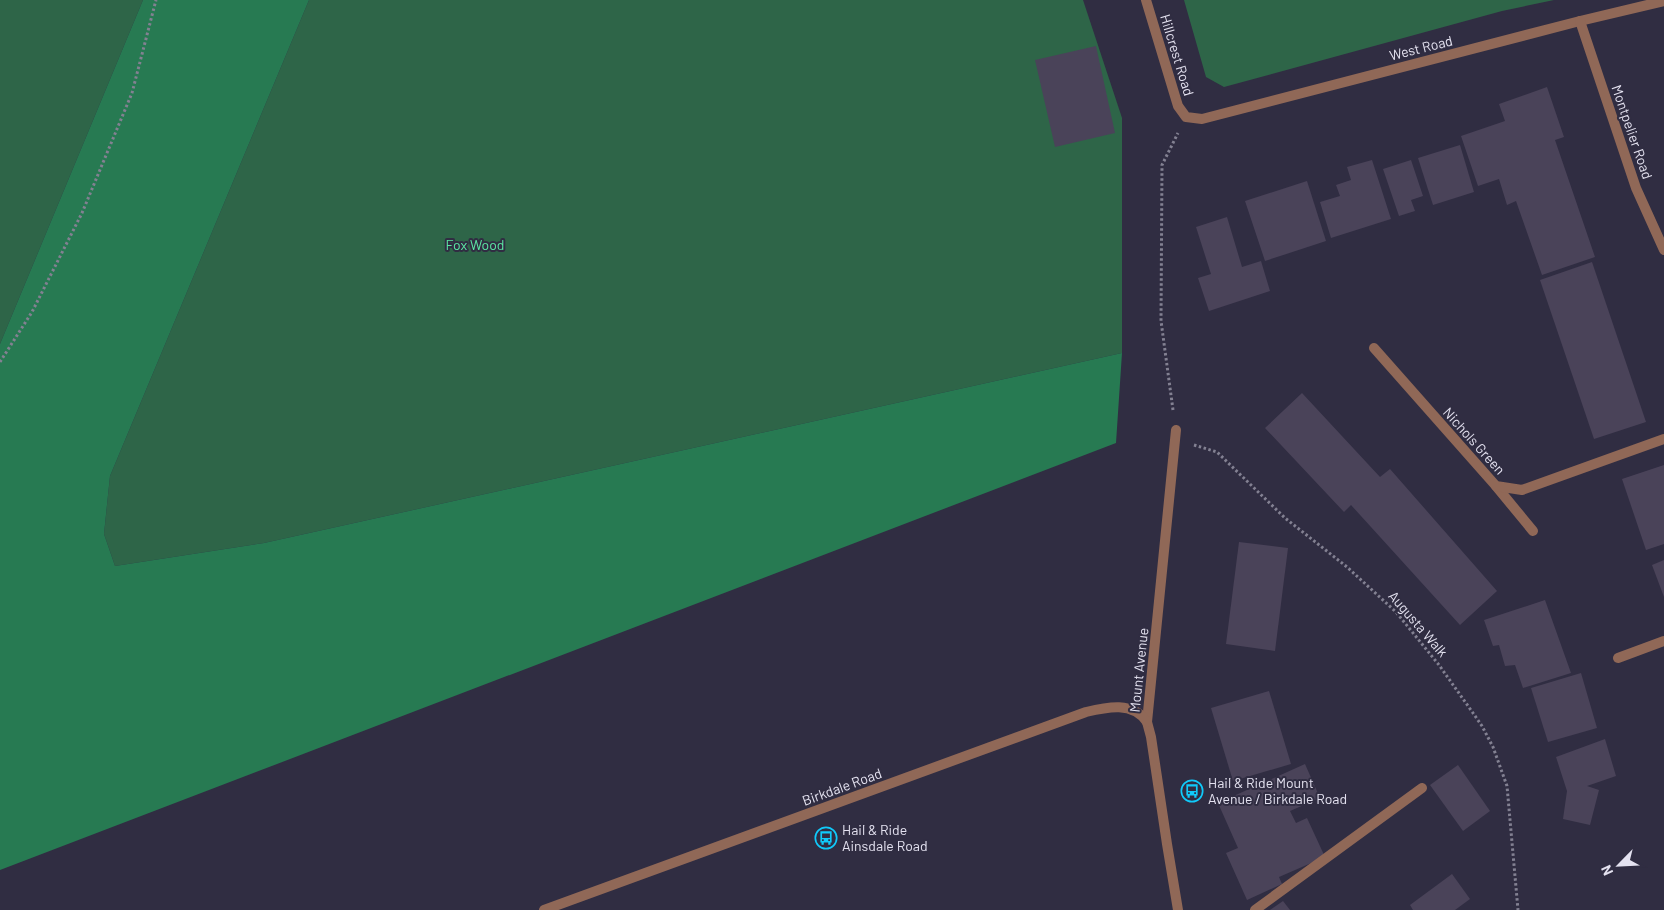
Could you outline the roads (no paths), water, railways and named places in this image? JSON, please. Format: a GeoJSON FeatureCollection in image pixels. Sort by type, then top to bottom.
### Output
{"type":"FeatureCollection","features":[{"type":"Feature","properties":{"kind":"street","name":"Hillcrest Road"},"geometry":{"type":"LineString","coordinates":[[1146,0],[1178,106],[1186,117]]}},
{"type":"Feature","properties":{"kind":"street","name":"West Road"},"geometry":{"type":"LineString","coordinates":[[1186,117],[1202,119],[1664,1]]}},
{"type":"Feature","properties":{"kind":"street","name":"Montpelier Road"},"geometry":{"type":"LineString","coordinates":[[1580,21],[1636,188],[1664,250]]}},
{"type":"Feature","properties":{"kind":"street","name":"Nichols Green"},"geometry":{"type":"LineString","coordinates":[[1374,348],[1496,486],[1522,490],[1664,438]]}},
{"type":"Feature","properties":{"kind":"street","name":"Mount Avenue"},"geometry":{"type":"LineString","coordinates":[[1175,435],[1147,722],[1154,753],[1166,844],[1178,910]]}},
{"type":"Feature","properties":{"kind":"street"},"geometry":{"type":"LineString","coordinates":[[1496,486],[1533,532]]}},
{"type":"Feature","properties":{"kind":"street"},"geometry":{"type":"LineString","coordinates":[[1618,658],[1664,641]]}},
{"type":"Feature","properties":{"kind":"street","name":"Birkdale Road"},"geometry":{"type":"LineString","coordinates":[[544,910],[1086,712],[1106,707],[1127,708],[1137,711],[1147,722]]}},
{"type":"Feature","properties":{"kind":"street"},"geometry":{"type":"LineString","coordinates":[[1256,910],[1422,788]]}},
{"type":"Feature","properties":{"kind":"place","name":"Hail & Ride Mount Avenue / Birkdale Road"},"geometry":{"type":"Point","coordinates":[1192,791]}},
{"type":"Feature","properties":{"kind":"place","name":"Hail & Ride Ainsdale Road"},"geometry":{"type":"Point","coordinates":[826,838]}},
{"type":"Feature","properties":{"kind":"park label","name":"Fox Wood"},"geometry":{"type":"Point","coordinates":[475,245]}}]}
